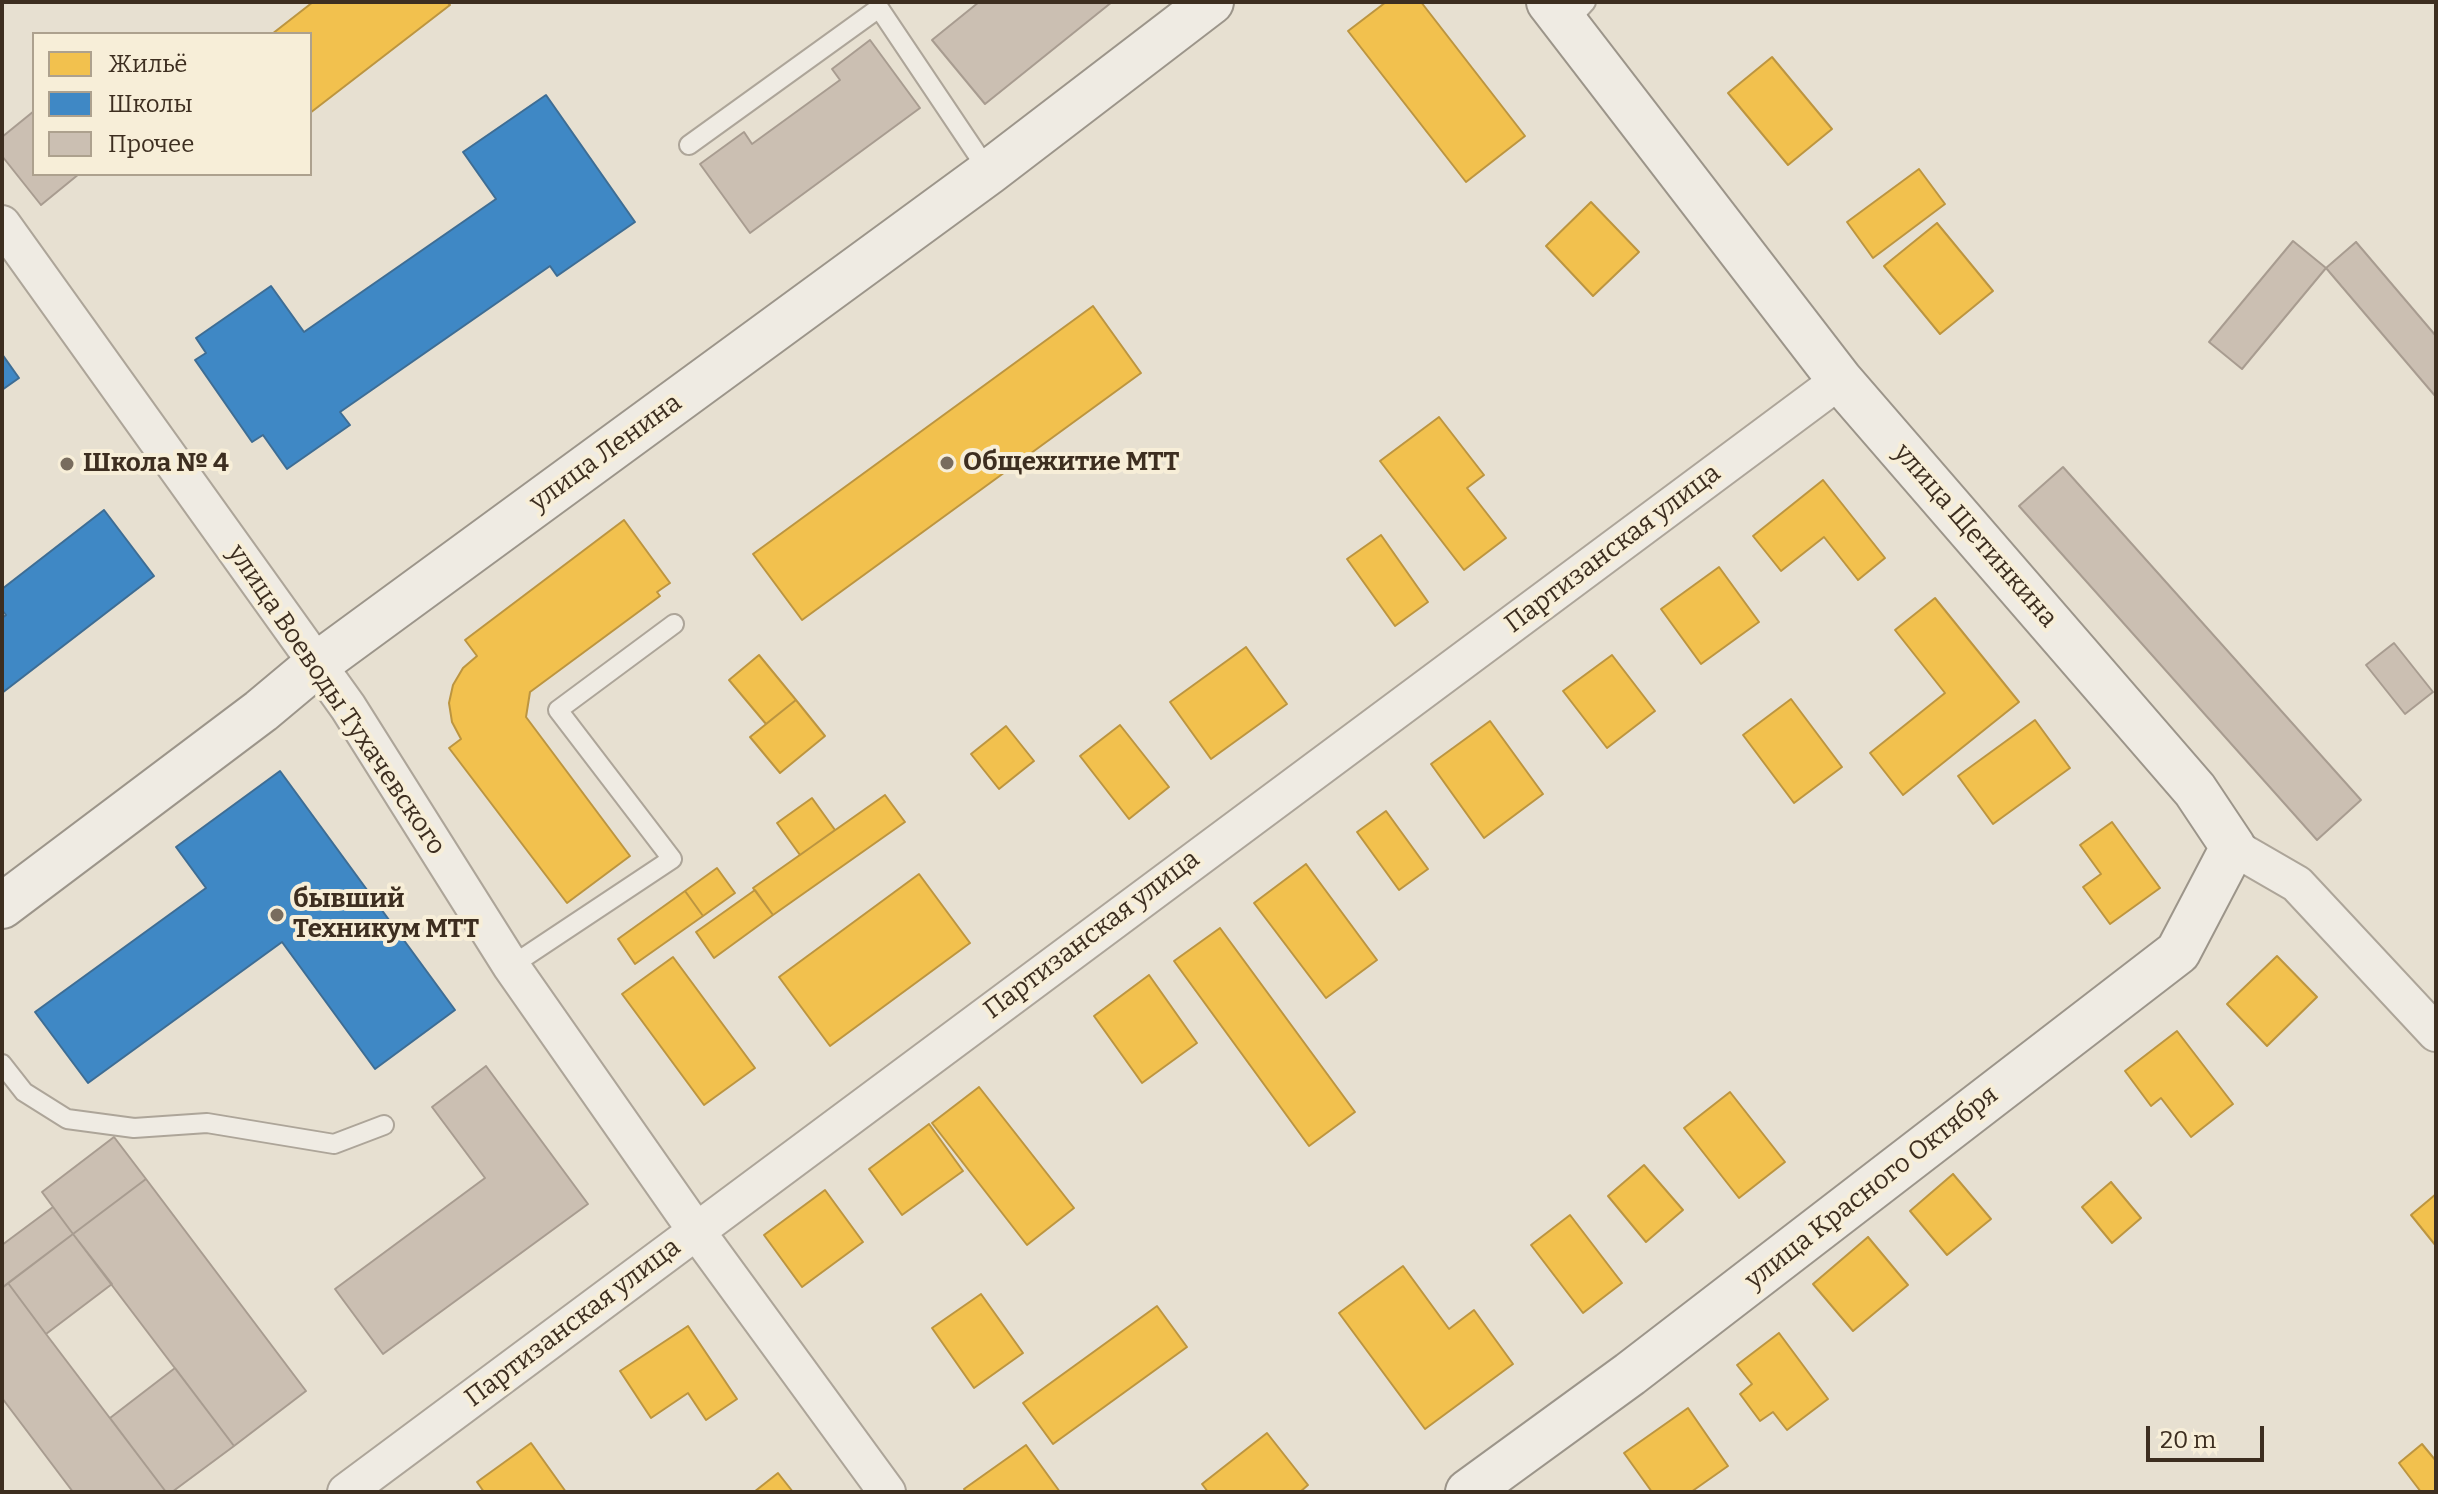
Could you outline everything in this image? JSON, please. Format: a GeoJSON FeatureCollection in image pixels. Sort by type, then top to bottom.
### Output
{"type":"FeatureCollection","features":[{"type":"Feature","properties":{"kind":"main road","name":"улица Ленина"},"geometry":{"type":"LineString","coordinates":[[2,906],[261,711],[316,665],[989,172],[1211,2]]}},
{"type":"Feature","properties":{"kind":"main road","name":"улица Щетинкина"},"geometry":{"type":"LineString","coordinates":[[1567,9],[1840,380],[2195,790],[2233,847]]}},
{"type":"Feature","properties":{"kind":"main road","name":"улица Красного Октября"},"geometry":{"type":"LineString","coordinates":[[1468,1492],[1655,1355],[2178,952],[2233,847]]}},
{"type":"Feature","properties":{"kind":"street","name":"улица Воеводы Тухачевского"},"geometry":{"type":"LineString","coordinates":[[2,224],[348,707],[511,966],[697,1232],[887,1492]]}},
{"type":"Feature","properties":{"kind":"street","name":"Партизанская улица"},"geometry":{"type":"LineString","coordinates":[[346,1492],[1840,380]]}},
{"type":"Feature","properties":{"kind":"street","name":"улица Щетинкина"},"geometry":{"type":"LineString","coordinates":[[2233,847],[2297,884],[2436,1033]]}},
{"type":"Feature","properties":{"kind":"lane"},"geometry":{"type":"LineString","coordinates":[[689,145],[879,8],[989,172]]}},
{"type":"Feature","properties":{"kind":"lane"},"geometry":{"type":"LineString","coordinates":[[511,966],[672,859],[558,710],[674,624]]}},
{"type":"Feature","properties":{"kind":"lane"},"geometry":{"type":"LineString","coordinates":[[2,1064],[24,1092],[67,1119],[134,1128],[207,1123],[334,1144],[384,1125]]}},
{"type":"Feature","properties":{"kind":"building: Жильё"},"geometry":{"type":"Polygon","coordinates":[[[313,2],[447,2],[450,5],[312,111],[312,32],[275,32],[313,2]]]}},
{"type":"Feature","properties":{"kind":"building: Жильё"},"geometry":{"type":"Polygon","coordinates":[[[1386,2],[1421,2],[1525,136],[1466,182],[1348,31],[1386,2]]]}},
{"type":"Feature","properties":{"kind":"building: Жильё"},"geometry":{"type":"Polygon","coordinates":[[[1772,57],[1832,129],[1788,165],[1728,93],[1772,57]]]}},
{"type":"Feature","properties":{"kind":"building: Жильё"},"geometry":{"type":"Polygon","coordinates":[[[1919,169],[1945,204],[1873,258],[1847,222],[1919,169]]]}},
{"type":"Feature","properties":{"kind":"building: Жильё"},"geometry":{"type":"Polygon","coordinates":[[[1591,202],[1639,252],[1593,296],[1546,246],[1591,202]]]}},
{"type":"Feature","properties":{"kind":"building: Жильё"},"geometry":{"type":"Polygon","coordinates":[[[1937,223],[1993,291],[1940,334],[1884,266],[1937,223]]]}},
{"type":"Feature","properties":{"kind":"building: Жильё","name":"Общежитие МТТ"},"geometry":{"type":"Polygon","coordinates":[[[1093,306],[1141,373],[802,620],[753,554],[1093,306]]]}},
{"type":"Feature","properties":{"kind":"building: Жильё"},"geometry":{"type":"Polygon","coordinates":[[[1439,417],[1484,475],[1467,488],[1506,538],[1464,570],[1380,461],[1439,417]]]}},
{"type":"Feature","properties":{"kind":"building: Жильё"},"geometry":{"type":"Polygon","coordinates":[[[1823,480],[1885,558],[1858,580],[1824,537],[1781,571],[1753,536],[1823,480]]]}},
{"type":"Feature","properties":{"kind":"building: Жильё"},"geometry":{"type":"Polygon","coordinates":[[[624,520],[670,583],[657,592],[660,596],[530,692],[526,717],[630,856],[567,903],[449,748],[461,739],[452,722],[449,703],[453,685],[463,668],[477,656],[465,640],[624,520]]]}},
{"type":"Feature","properties":{"kind":"building: Жильё"},"geometry":{"type":"Polygon","coordinates":[[[1381,535],[1428,602],[1395,626],[1347,559],[1381,535]]]}},
{"type":"Feature","properties":{"kind":"building: Жильё"},"geometry":{"type":"Polygon","coordinates":[[[1719,567],[1759,622],[1701,664],[1661,609],[1719,567]]]}},
{"type":"Feature","properties":{"kind":"building: Жильё"},"geometry":{"type":"Polygon","coordinates":[[[1935,598],[2019,702],[1903,795],[1870,753],[1945,693],[1895,630],[1935,598]]]}},
{"type":"Feature","properties":{"kind":"building: Жильё"},"geometry":{"type":"Polygon","coordinates":[[[1246,647],[1287,704],[1211,759],[1170,702],[1246,647]]]}},
{"type":"Feature","properties":{"kind":"building: Жильё"},"geometry":{"type":"Polygon","coordinates":[[[759,655],[796,700],[766,724],[729,680],[759,655]]]}},
{"type":"Feature","properties":{"kind":"building: Жильё"},"geometry":{"type":"Polygon","coordinates":[[[1612,655],[1655,711],[1607,748],[1563,691],[1612,655]]]}},
{"type":"Feature","properties":{"kind":"building: Жильё"},"geometry":{"type":"Polygon","coordinates":[[[1791,699],[1842,767],[1794,803],[1743,735],[1791,699]]]}},
{"type":"Feature","properties":{"kind":"building: Жильё"},"geometry":{"type":"Polygon","coordinates":[[[796,700],[825,736],[780,773],[750,737],[796,700]]]}},
{"type":"Feature","properties":{"kind":"building: Жильё"},"geometry":{"type":"Polygon","coordinates":[[[2035,720],[2070,768],[1993,824],[1958,776],[2035,720]]]}},
{"type":"Feature","properties":{"kind":"building: Жильё"},"geometry":{"type":"Polygon","coordinates":[[[1490,721],[1543,794],[1484,838],[1431,764],[1490,721]]]}},
{"type":"Feature","properties":{"kind":"building: Жильё"},"geometry":{"type":"Polygon","coordinates":[[[1120,725],[1169,787],[1129,819],[1080,756],[1120,725]]]}},
{"type":"Feature","properties":{"kind":"building: Жильё"},"geometry":{"type":"Polygon","coordinates":[[[1006,726],[1034,761],[999,789],[971,754],[1006,726]]]}},
{"type":"Feature","properties":{"kind":"building: Жильё"},"geometry":{"type":"Polygon","coordinates":[[[885,795],[905,822],[773,915],[753,888],[885,795]]]}},
{"type":"Feature","properties":{"kind":"building: Жильё"},"geometry":{"type":"Polygon","coordinates":[[[812,798],[835,830],[800,855],[777,823],[812,798]]]}},
{"type":"Feature","properties":{"kind":"building: Жильё"},"geometry":{"type":"Polygon","coordinates":[[[1386,811],[1428,869],[1399,890],[1357,832],[1386,811]]]}},
{"type":"Feature","properties":{"kind":"building: Жильё"},"geometry":{"type":"Polygon","coordinates":[[[2112,822],[2160,888],[2110,924],[2083,887],[2101,874],[2080,845],[2112,822]]]}},
{"type":"Feature","properties":{"kind":"building: Жильё"},"geometry":{"type":"Polygon","coordinates":[[[1306,864],[1377,960],[1326,998],[1254,903],[1306,864]]]}},
{"type":"Feature","properties":{"kind":"building: Жильё"},"geometry":{"type":"Polygon","coordinates":[[[717,868],[735,893],[703,916],[685,891],[717,868]]]}},
{"type":"Feature","properties":{"kind":"building: Жильё"},"geometry":{"type":"Polygon","coordinates":[[[919,874],[970,943],[830,1046],[779,977],[919,874]]]}},
{"type":"Feature","properties":{"kind":"building: Жильё"},"geometry":{"type":"Polygon","coordinates":[[[755,890],[773,915],[714,958],[696,932],[755,890]]]}},
{"type":"Feature","properties":{"kind":"building: Жильё"},"geometry":{"type":"Polygon","coordinates":[[[685,891],[703,916],[635,964],[618,939],[685,891]]]}},
{"type":"Feature","properties":{"kind":"building: Жильё"},"geometry":{"type":"Polygon","coordinates":[[[1220,928],[1355,1112],[1309,1146],[1174,961],[1220,928]]]}},
{"type":"Feature","properties":{"kind":"building: Жильё"},"geometry":{"type":"Polygon","coordinates":[[[2277,956],[2317,997],[2267,1046],[2227,1004],[2277,956]]]}},
{"type":"Feature","properties":{"kind":"building: Жильё"},"geometry":{"type":"Polygon","coordinates":[[[673,957],[755,1068],[704,1105],[622,994],[673,957]]]}},
{"type":"Feature","properties":{"kind":"building: Жильё"},"geometry":{"type":"Polygon","coordinates":[[[1149,975],[1197,1043],[1142,1083],[1094,1016],[1149,975]]]}},
{"type":"Feature","properties":{"kind":"building: Жильё"},"geometry":{"type":"Polygon","coordinates":[[[2177,1031],[2233,1104],[2191,1137],[2161,1098],[2151,1106],[2125,1071],[2177,1031]]]}},
{"type":"Feature","properties":{"kind":"building: Жильё"},"geometry":{"type":"Polygon","coordinates":[[[979,1087],[1074,1208],[1027,1245],[932,1123],[979,1087]]]}},
{"type":"Feature","properties":{"kind":"building: Жильё"},"geometry":{"type":"Polygon","coordinates":[[[1730,1092],[1785,1162],[1739,1198],[1684,1128],[1730,1092]]]}},
{"type":"Feature","properties":{"kind":"building: Жильё"},"geometry":{"type":"Polygon","coordinates":[[[929,1124],[963,1171],[902,1215],[869,1169],[929,1124]]]}},
{"type":"Feature","properties":{"kind":"building: Жильё"},"geometry":{"type":"Polygon","coordinates":[[[1644,1165],[1683,1210],[1646,1242],[1608,1196],[1644,1165]]]}},
{"type":"Feature","properties":{"kind":"building: Жильё"},"geometry":{"type":"Polygon","coordinates":[[[1953,1174],[1991,1219],[1947,1255],[1910,1211],[1953,1174]]]}},
{"type":"Feature","properties":{"kind":"building: Жильё"},"geometry":{"type":"Polygon","coordinates":[[[2111,1182],[2141,1218],[2112,1243],[2082,1207],[2111,1182]]]}},
{"type":"Feature","properties":{"kind":"building: Жильё"},"geometry":{"type":"Polygon","coordinates":[[[825,1190],[863,1242],[802,1287],[764,1235],[825,1190]]]}},
{"type":"Feature","properties":{"kind":"building: Жильё"},"geometry":{"type":"Polygon","coordinates":[[[2436,1194],[2436,1246],[2411,1215],[2436,1194]]]}},
{"type":"Feature","properties":{"kind":"building: Жильё"},"geometry":{"type":"Polygon","coordinates":[[[1570,1215],[1622,1283],[1583,1313],[1531,1245],[1570,1215]]]}},
{"type":"Feature","properties":{"kind":"building: Жильё"},"geometry":{"type":"Polygon","coordinates":[[[1868,1237],[1908,1285],[1853,1331],[1813,1284],[1868,1237]]]}},
{"type":"Feature","properties":{"kind":"building: Жильё"},"geometry":{"type":"Polygon","coordinates":[[[1403,1266],[1449,1329],[1474,1310],[1513,1364],[1425,1429],[1339,1313],[1403,1266]]]}},
{"type":"Feature","properties":{"kind":"building: Жильё"},"geometry":{"type":"Polygon","coordinates":[[[981,1294],[1023,1353],[974,1388],[932,1328],[981,1294]]]}},
{"type":"Feature","properties":{"kind":"building: Жильё"},"geometry":{"type":"Polygon","coordinates":[[[1157,1306],[1187,1347],[1053,1444],[1023,1403],[1157,1306]]]}},
{"type":"Feature","properties":{"kind":"building: Жильё"},"geometry":{"type":"Polygon","coordinates":[[[688,1326],[737,1399],[706,1420],[688,1393],[651,1418],[620,1371],[688,1326]]]}},
{"type":"Feature","properties":{"kind":"building: Жильё"},"geometry":{"type":"Polygon","coordinates":[[[1779,1333],[1828,1399],[1787,1430],[1773,1412],[1760,1421],[1740,1394],[1752,1384],[1737,1365],[1779,1333]]]}},
{"type":"Feature","properties":{"kind":"building: Жильё"},"geometry":{"type":"Polygon","coordinates":[[[1688,1408],[1728,1466],[1691,1492],[1652,1492],[1624,1453],[1688,1408]]]}},
{"type":"Feature","properties":{"kind":"building: Жильё"},"geometry":{"type":"Polygon","coordinates":[[[1267,1433],[1308,1485],[1300,1492],[1208,1492],[1202,1484],[1267,1433]]]}},
{"type":"Feature","properties":{"kind":"building: Жильё"},"geometry":{"type":"Polygon","coordinates":[[[531,1443],[566,1492],[484,1492],[477,1482],[531,1443]]]}},
{"type":"Feature","properties":{"kind":"building: Жильё"},"geometry":{"type":"Polygon","coordinates":[[[2422,1444],[2436,1461],[2436,1492],[2421,1492],[2399,1463],[2422,1444]]]}},
{"type":"Feature","properties":{"kind":"building: Жильё"},"geometry":{"type":"Polygon","coordinates":[[[1026,1445],[1060,1492],[966,1492],[964,1489],[1026,1445]]]}},
{"type":"Feature","properties":{"kind":"building: Жильё"},"geometry":{"type":"Polygon","coordinates":[[[778,1473],[793,1492],[754,1492],[778,1473]]]}},
{"type":"Feature","properties":{"kind":"building: Школы"},"geometry":{"type":"Polygon","coordinates":[[[546,95],[635,222],[557,276],[550,266],[340,412],[350,425],[287,469],[263,435],[252,442],[195,360],[206,353],[196,338],[271,286],[304,332],[496,199],[463,152],[546,95]]]}},
{"type":"Feature","properties":{"kind":"building: Школы"},"geometry":{"type":"Polygon","coordinates":[[[2,354],[19,378],[2,390],[2,354]]]}},
{"type":"Feature","properties":{"kind":"building: Школы"},"geometry":{"type":"Polygon","coordinates":[[[104,510],[154,576],[2,693],[2,618],[6,615],[2,610],[2,589],[104,510]]]}},
{"type":"Feature","properties":{"kind":"building: Школы","name":"бывший Техникум МТТ"},"geometry":{"type":"Polygon","coordinates":[[[280,771],[455,1010],[375,1069],[282,942],[88,1083],[35,1012],[206,888],[176,847],[280,771]]]}},
{"type":"Feature","properties":{"kind":"building: Прочее"},"geometry":{"type":"Polygon","coordinates":[[[979,2],[1112,2],[985,104],[932,40],[979,2]]]}},
{"type":"Feature","properties":{"kind":"building: Прочее"},"geometry":{"type":"Polygon","coordinates":[[[870,40],[920,108],[750,233],[700,164],[744,132],[752,144],[840,80],[832,69],[870,40]]]}},
{"type":"Feature","properties":{"kind":"building: Прочее"},"geometry":{"type":"Polygon","coordinates":[[[32,113],[32,176],[77,176],[41,205],[2,156],[2,137],[32,113]]]}},
{"type":"Feature","properties":{"kind":"building: Прочее"},"geometry":{"type":"Polygon","coordinates":[[[2293,241],[2326,268],[2242,369],[2209,342],[2293,241]]]}},
{"type":"Feature","properties":{"kind":"building: Прочее"},"geometry":{"type":"Polygon","coordinates":[[[2356,242],[2436,336],[2436,397],[2326,268],[2356,242]]]}},
{"type":"Feature","properties":{"kind":"building: Прочее"},"geometry":{"type":"Polygon","coordinates":[[[2063,467],[2361,800],[2317,840],[2019,506],[2063,467]]]}},
{"type":"Feature","properties":{"kind":"building: Прочее"},"geometry":{"type":"Polygon","coordinates":[[[2394,643],[2433,692],[2405,714],[2366,665],[2394,643]]]}},
{"type":"Feature","properties":{"kind":"building: Прочее"},"geometry":{"type":"Polygon","coordinates":[[[486,1066],[588,1204],[383,1354],[335,1289],[485,1178],[432,1107],[486,1066]]]}},
{"type":"Feature","properties":{"kind":"building: Прочее"},"geometry":{"type":"Polygon","coordinates":[[[114,1137],[146,1179],[73,1234],[42,1192],[114,1137]]]}},
{"type":"Feature","properties":{"kind":"building: Прочее"},"geometry":{"type":"Polygon","coordinates":[[[146,1179],[306,1391],[234,1446],[73,1234],[146,1179]]]}},
{"type":"Feature","properties":{"kind":"building: Прочее"},"geometry":{"type":"Polygon","coordinates":[[[53,1207],[73,1234],[2,1288],[2,1245],[53,1207]]]}},
{"type":"Feature","properties":{"kind":"building: Прочее"},"geometry":{"type":"Polygon","coordinates":[[[73,1234],[112,1284],[46,1334],[8,1283],[73,1234]]]}},
{"type":"Feature","properties":{"kind":"building: Прочее"},"geometry":{"type":"Polygon","coordinates":[[[8,1283],[166,1492],[73,1492],[2,1398],[2,1288],[8,1283]]]}},
{"type":"Feature","properties":{"kind":"building: Прочее"},"geometry":{"type":"Polygon","coordinates":[[[175,1368],[234,1446],[172,1492],[166,1492],[110,1418],[175,1368]]]}},
{"type":"Feature","properties":{"kind":"place","name":"Общежитие МТТ"},"geometry":{"type":"Point","coordinates":[947,463]}},
{"type":"Feature","properties":{"kind":"place","name":"Школа № 4"},"geometry":{"type":"Point","coordinates":[67,464]}},
{"type":"Feature","properties":{"kind":"place","name":"бывший Техникум МТТ"},"geometry":{"type":"Point","coordinates":[277,915]}}]}
